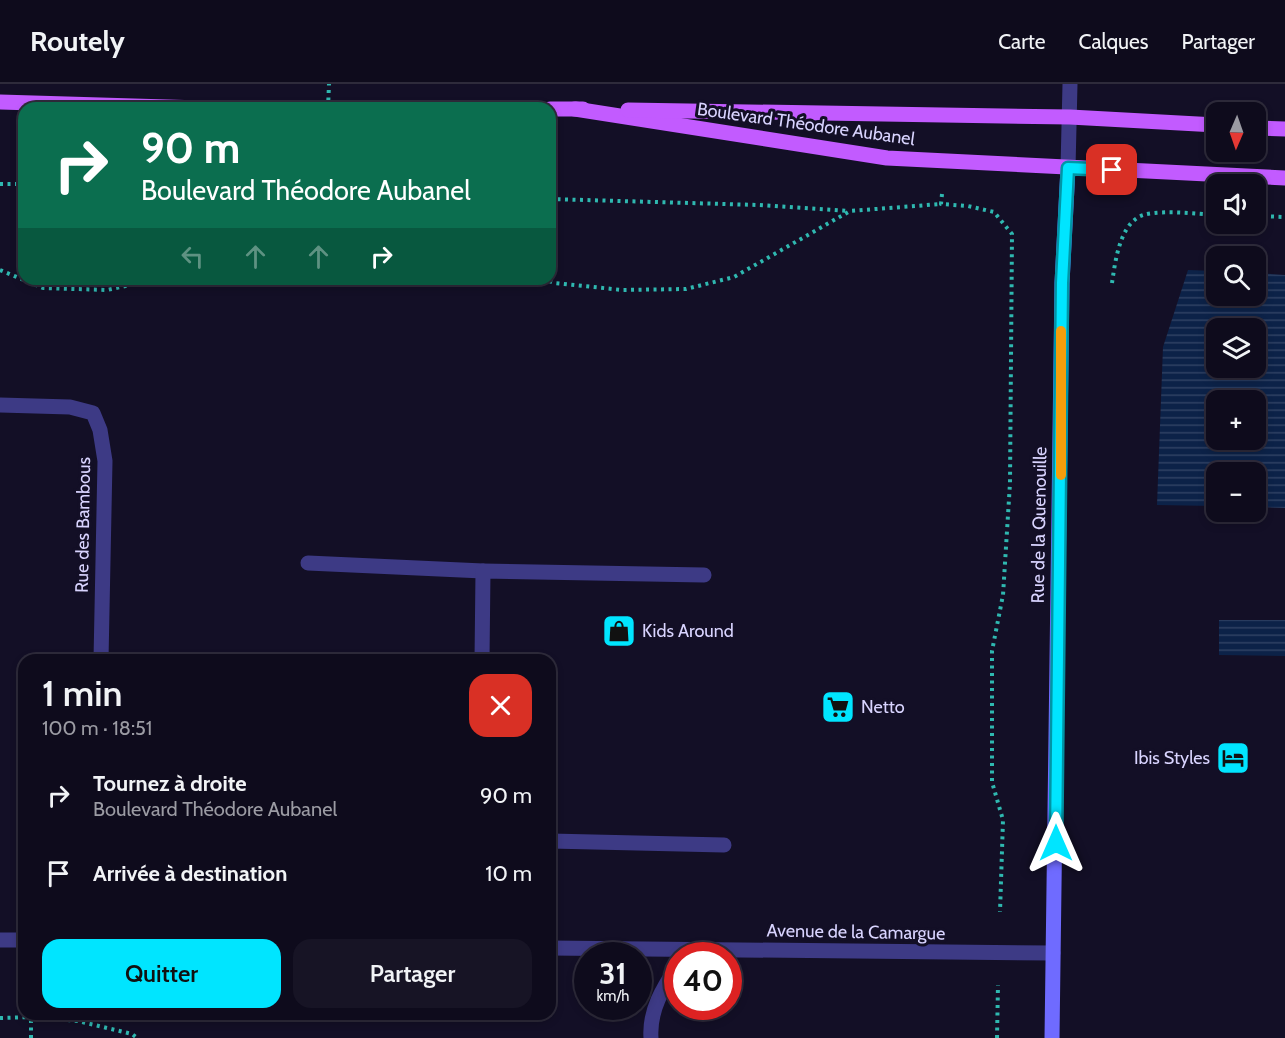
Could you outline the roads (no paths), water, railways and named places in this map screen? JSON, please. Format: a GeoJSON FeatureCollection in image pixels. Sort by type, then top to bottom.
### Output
{"type":"FeatureCollection","features":[{"type":"Feature","properties":{"kind":"main road"},"geometry":{"type":"LineString","coordinates":[[0,102],[18,103]]}},
{"type":"Feature","properties":{"kind":"main road","name":"Boulevard Théodore Aubanel"},"geometry":{"type":"LineString","coordinates":[[556,109],[1070,117],[1206,124]]}},
{"type":"Feature","properties":{"kind":"main road","name":"Boulevard Théodore Aubanel"},"geometry":{"type":"LineString","coordinates":[[575,109],[887,158],[1285,178]]}},
{"type":"Feature","properties":{"kind":"main road"},"geometry":{"type":"LineString","coordinates":[[1266,128],[1285,129]]}},
{"type":"Feature","properties":{"kind":"street","name":"Rue de la Quenouille"},"geometry":{"type":"LineString","coordinates":[[1052,1038],[1062,283],[1070,84]]}},
{"type":"Feature","properties":{"kind":"street","name":"Rue des Bambous"},"geometry":{"type":"LineString","coordinates":[[0,405],[70,407],[93,413],[100,430],[105,461],[101,654]]}},
{"type":"Feature","properties":{"kind":"street"},"geometry":{"type":"LineString","coordinates":[[308,563],[483,571],[704,575]]}},
{"type":"Feature","properties":{"kind":"street"},"geometry":{"type":"LineString","coordinates":[[482,654],[483,571]]}},
{"type":"Feature","properties":{"kind":"street"},"geometry":{"type":"LineString","coordinates":[[556,842],[724,845]]}},
{"type":"Feature","properties":{"kind":"street"},"geometry":{"type":"LineString","coordinates":[[0,940],[18,940]]}},
{"type":"Feature","properties":{"kind":"street","name":"Avenue de la Camargue"},"geometry":{"type":"LineString","coordinates":[[556,948],[664,952]]}},
{"type":"Feature","properties":{"kind":"street","name":"Avenue de la Camargue"},"geometry":{"type":"LineString","coordinates":[[742,953],[1053,953]]}},
{"type":"Feature","properties":{"kind":"street"},"geometry":{"type":"LineString","coordinates":[[651,1038],[650,1023],[664,985]]}},
{"type":"Feature","properties":{"kind":"water"},"geometry":{"type":"Polygon","coordinates":[[[1188,270],[1206,271],[1206,306],[1266,306],[1266,274],[1285,275],[1285,508],[1266,507],[1266,462],[1206,462],[1206,506],[1157,505],[1163,347],[1188,270]]]}},
{"type":"Feature","properties":{"kind":"water"},"geometry":{"type":"Polygon","coordinates":[[[1219,620],[1285,620],[1285,656],[1219,655],[1219,620]]]}},
{"type":"Feature","properties":{"kind":"place","name":"Kids Around"},"geometry":{"type":"Point","coordinates":[619,631]}},
{"type":"Feature","properties":{"kind":"place","name":"Netto"},"geometry":{"type":"Point","coordinates":[838,707]}},
{"type":"Feature","properties":{"kind":"place","name":"Ibis Styles"},"geometry":{"type":"Point","coordinates":[1233,758]}}]}
